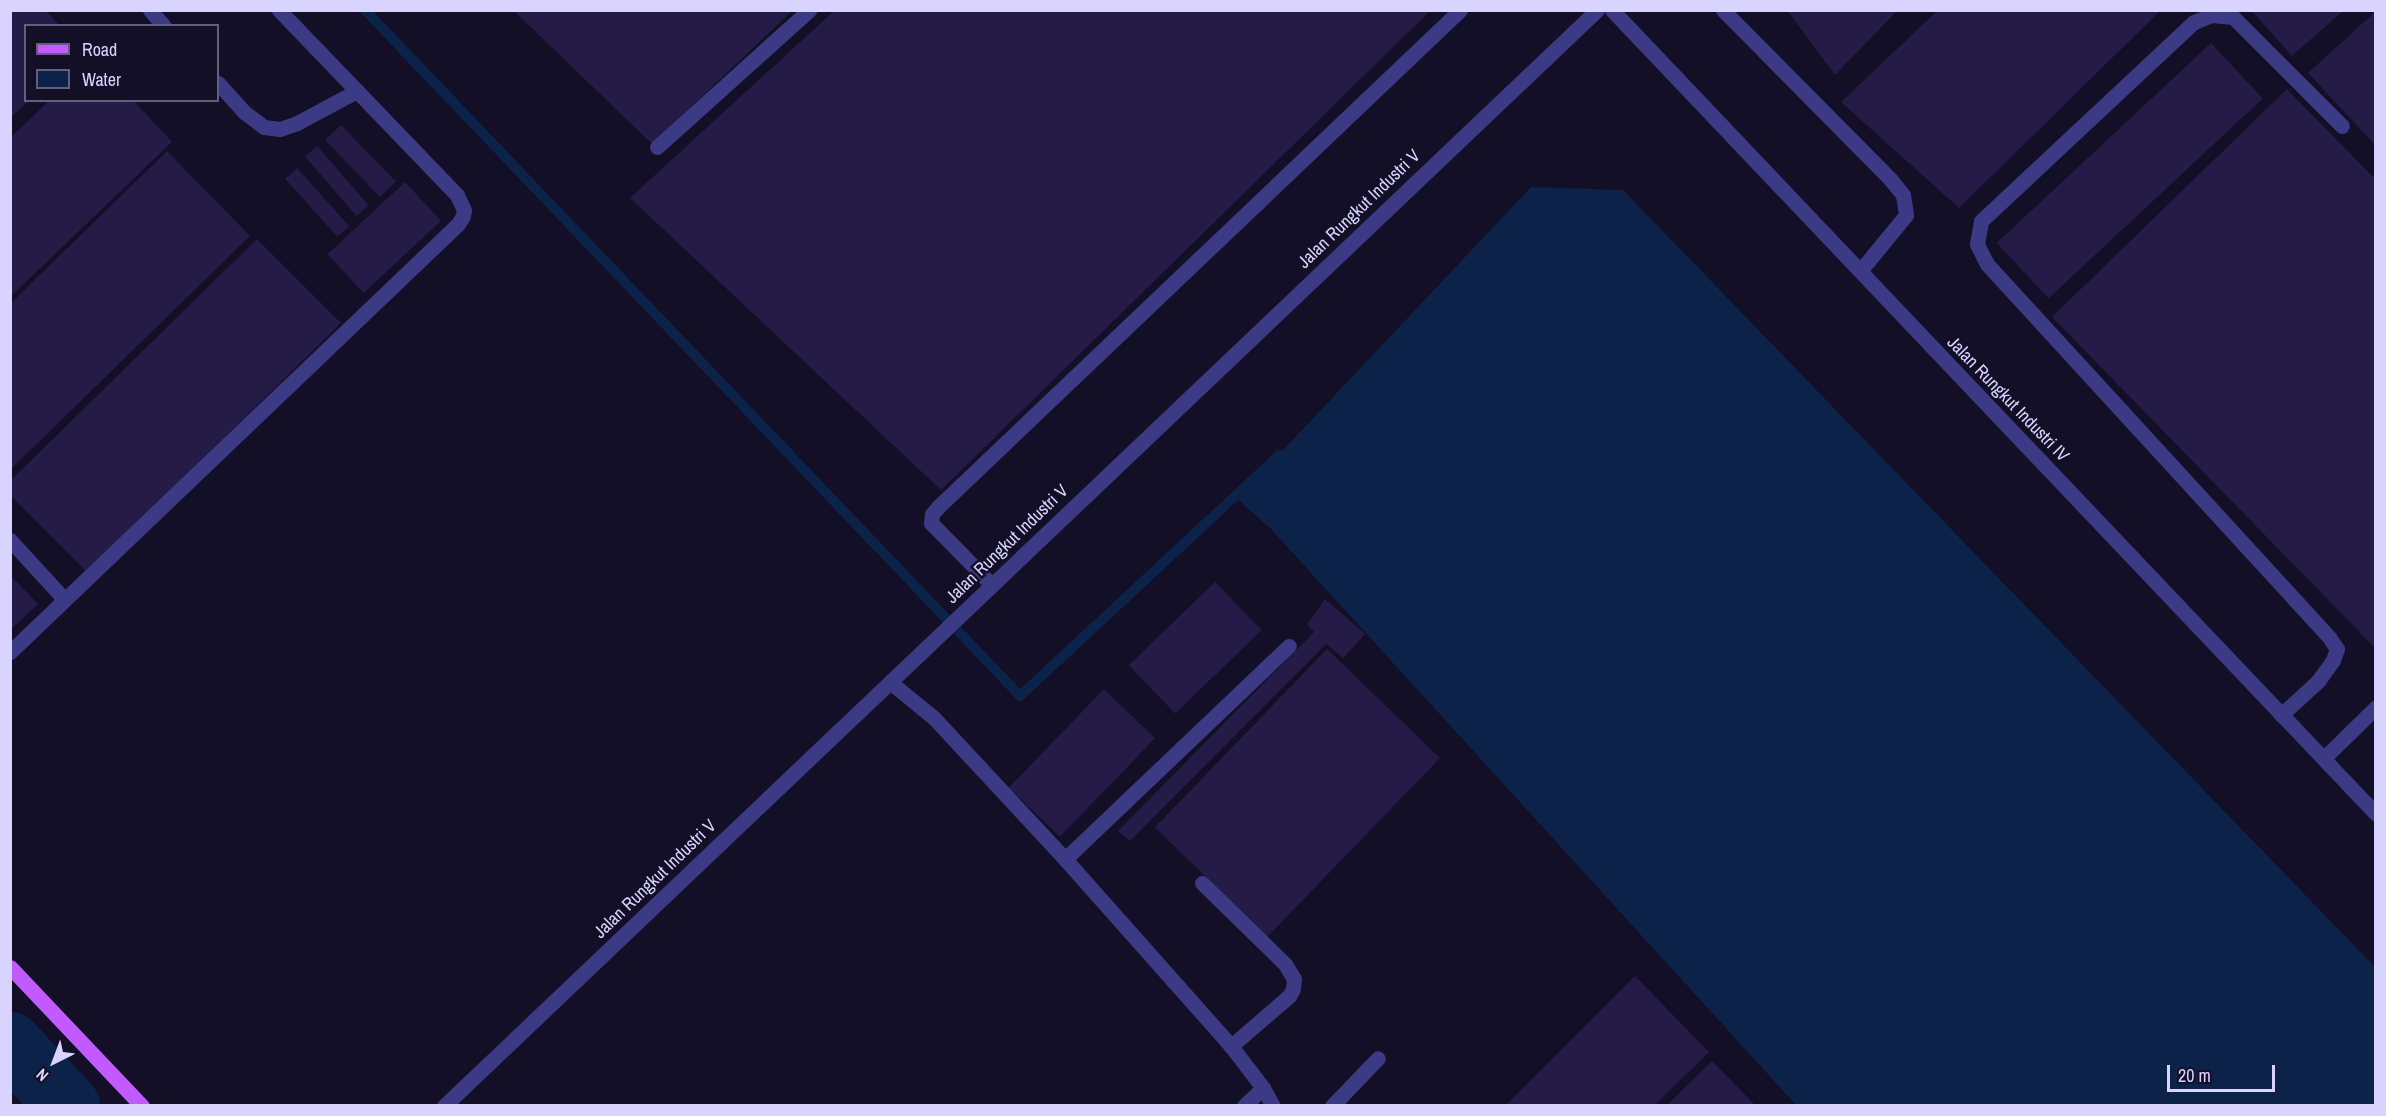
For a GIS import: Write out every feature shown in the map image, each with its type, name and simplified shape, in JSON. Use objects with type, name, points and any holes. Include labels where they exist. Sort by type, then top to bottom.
[{"type":"main road","points":[[10,967],[142,1106]]},
{"type":"street","points":[[150,10],[162,24]]},
{"type":"street","points":[[10,652],[464,216],[464,210],[457,195],[279,10]]},
{"type":"street","points":[[657,147],[809,10]]},
{"type":"street","points":[[992,585],[931,523],[932,514],[1460,10]]},
{"type":"street","name":"Jalan Rungkut Industri V","points":[[444,1106],[1597,10]]},
{"type":"street","name":"Jalan Rungkut Industri IV","points":[[1612,10],[2376,814]]},
{"type":"street","points":[[1723,10],[1891,180],[1903,195],[1906,215],[1860,271]]},
{"type":"street","points":[[2282,715],[2318,681],[2333,660],[2337,649],[1987,264],[1977,244],[1980,221],[2194,22],[2211,15],[2233,17],[2342,126]]},
{"type":"street","points":[[219,84],[244,112],[264,127],[280,129],[297,123],[357,91]]},
{"type":"street","points":[[10,540],[64,599]]},
{"type":"street","points":[[1065,860],[1289,646]]},
{"type":"street","points":[[891,682],[934,718],[1065,860],[1232,1046],[1263,1088],[1273,1106]]},
{"type":"street","points":[[2324,758],[2376,707]]},
{"type":"street","points":[[1202,883],[1285,964],[1294,979],[1293,989],[1289,996],[1232,1046]]},
{"type":"street","points":[[1332,1106],[1378,1058]]},
{"type":"street","points":[[1244,1106],[1263,1088]]},
{"type":"water","points":[[1531,187],[1623,190],[2375,967],[2375,1105],[1796,1105],[1271,529],[1237,499]]},
{"type":"building","points":[[10,10],[45,10],[58,24],[24,24],[24,102],[28,102],[10,118]]},
{"type":"building","points":[[513,10],[793,10],[652,144]]},
{"type":"building","points":[[835,10],[1431,10],[941,490],[630,198]]},
{"type":"building","points":[[1787,10],[1898,10],[1835,75]]},
{"type":"building","points":[[1938,10],[2161,10],[1959,208],[1841,102]]},
{"type":"building","points":[[2251,10],[2344,10],[2292,56]]},
{"type":"building","points":[[2376,11],[2376,146],[2308,73]]},
{"type":"building","points":[[2211,43],[2263,99],[2049,298],[1997,243]]},
{"type":"building","points":[[2287,89],[2376,180],[2376,649],[2052,317]]},
{"type":"building","points":[[48,102],[135,102],[172,142],[10,297],[10,138]]},
{"type":"building","points":[[341,125],[396,182],[380,197],[325,140]]},
{"type":"building","points":[[317,146],[369,206],[357,216],[305,156]]},
{"type":"building","points":[[167,151],[250,236],[10,470],[10,304]]},
{"type":"building","points":[[297,168],[349,226],[337,237],[285,179]]},
{"type":"building","points":[[405,182],[441,221],[364,293],[327,254]]},
{"type":"building","points":[[257,239],[341,323],[87,572],[10,495],[10,481]]},
{"type":"building","points":[[10,575],[38,604],[10,630]]},
{"type":"building","points":[[1215,582],[1262,630],[1175,714],[1129,665]]},
{"type":"building","points":[[1325,599],[1365,634],[1343,658],[1326,644],[1130,841],[1118,831],[1314,632],[1307,624]]},
{"type":"building","points":[[1327,649],[1440,758],[1268,936],[1155,827]]},
{"type":"building","points":[[1104,689],[1155,738],[1060,837],[1009,788]]},
{"type":"building","points":[[1635,976],[1709,1052],[1654,1106],[1505,1106]]},
{"type":"building","points":[[1712,1061],[1756,1106],[1666,1106]]},
{"type":"waterway","points":[[365,10],[1020,696],[1279,455]]},
{"type":"waterway","points":[[10,1044],[68,1106]]}]
